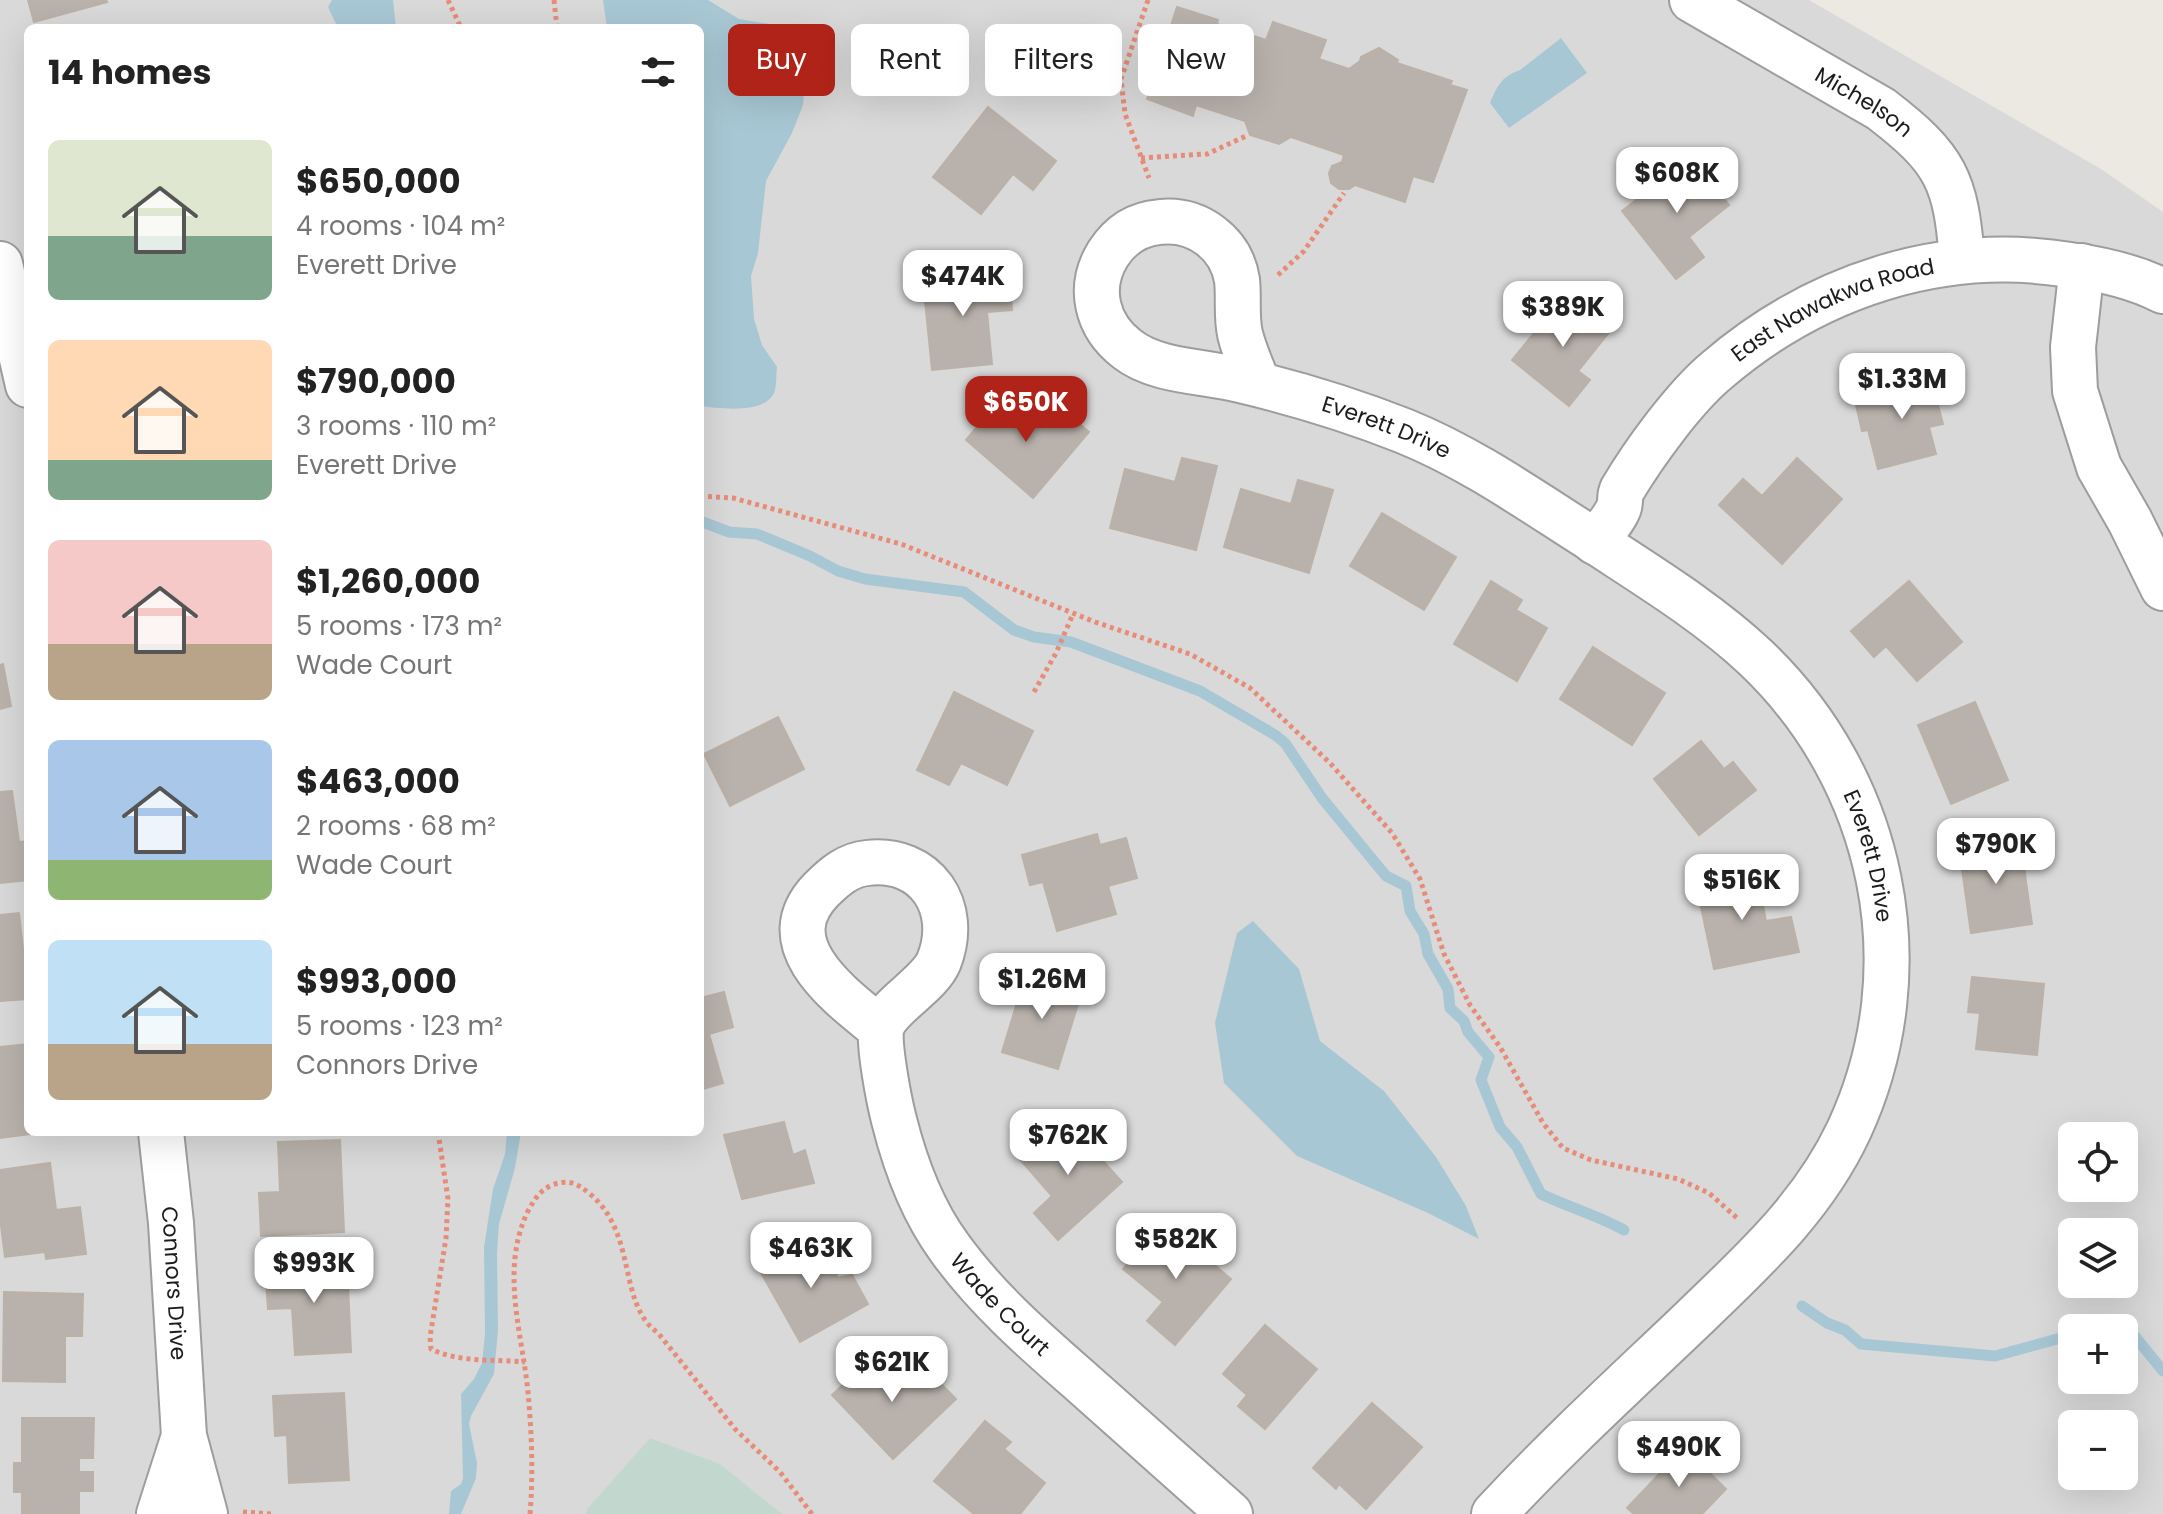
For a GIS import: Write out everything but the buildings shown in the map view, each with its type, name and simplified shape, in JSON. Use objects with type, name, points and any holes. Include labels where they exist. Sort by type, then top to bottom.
[{"type":"street","name":"Michelson","points":[[1692,0],[1881,109],[1910,131],[1936,158],[1953,190],[1959,216],[1962,260]]},
{"type":"street","name":"East Nawakwa Road","points":[[1595,542],[1619,507],[1620,493],[1662,432],[1715,371],[1785,321],[1826,298],[1921,266],[1962,260],[2014,258],[2082,266],[2163,291]]},
{"type":"street","points":[[0,264],[24,368]]},
{"type":"street","points":[[2082,266],[2073,347],[2075,391],[2099,467],[2163,588]]},
{"type":"street","name":"Everett Drive","points":[[1258,384],[1350,412],[1434,445],[1491,474],[1724,629],[1797,701],[1827,745],[1849,783],[1864,819],[1878,874],[1886,929],[1882,1025],[1850,1127],[1823,1180],[1773,1242],[1494,1514]]},
{"type":"street","name":"Wade Court","points":[[881,1029],[891,1105],[909,1170],[948,1246],[1016,1324],[1230,1514]]},
{"type":"street","name":"Connors Drive","points":[[159,1514],[184,1436],[171,1223],[161,1136]]},
{"type":"street","name":"Connors Drive","points":[[184,1436],[224,1513]]},
{"type":"path","points":[[448,0],[459,24]]},
{"type":"path","points":[[554,0],[557,24]]},
{"type":"path","points":[[1148,0],[1121,79],[1125,114],[1149,178]]},
{"type":"path","points":[[1141,158],[1207,154],[1246,136]]},
{"type":"path","points":[[1278,275],[1304,251],[1344,193]]},
{"type":"path","points":[[704,496],[733,498],[901,544],[1073,614],[1190,654],[1250,688],[1330,763],[1392,833],[1420,879],[1444,954],[1470,1005],[1500,1047],[1543,1123],[1563,1148],[1591,1160],[1678,1179],[1709,1193],[1737,1218]]},
{"type":"path","points":[[1034,692],[1073,614]]},
{"type":"path","points":[[439,1136],[448,1199],[446,1238],[430,1337],[431,1349],[442,1355],[525,1362]]},
{"type":"path","points":[[530,1514],[532,1449],[525,1362],[514,1302],[517,1242],[541,1190],[566,1181],[579,1185],[596,1199],[612,1222],[622,1242],[636,1308],[647,1325],[658,1333],[735,1429],[780,1472],[812,1514]]},
{"type":"path","points":[[224,1513],[272,1514]]},
{"type":"shaded area","points":[[0,0],[1809,0],[2101,169],[2163,212],[2163,1514],[0,1514]]},
{"type":"green space","points":[[650,1438],[720,1464],[782,1514],[586,1514]]},
{"type":"water","points":[[332,0],[393,0],[396,24],[336,24],[328,7]]},
{"type":"water","points":[[603,0],[708,0],[739,19],[769,24],[728,24],[728,96],[804,96],[792,133],[766,181],[758,253],[751,276],[754,319],[762,345],[777,367],[776,384],[769,400],[751,407],[704,406],[704,24],[606,24]]},
{"type":"water","points":[[1561,38],[1587,73],[1509,128],[1490,103],[1498,87],[1509,75]]},
{"type":"water","points":[[1253,921],[1299,969],[1320,1041],[1384,1091],[1436,1157],[1466,1206],[1479,1239],[1428,1213],[1297,1156],[1224,1083],[1215,1023],[1237,933]]},
{"type":"water","points":[[507,1136],[520,1136],[499,1224],[498,1330],[494,1374],[469,1424],[477,1463],[476,1478],[461,1514],[449,1514],[451,1491],[461,1484],[463,1478],[461,1394],[482,1363],[485,1334],[484,1247],[493,1189],[505,1154]]},
{"type":"waterway","points":[[704,523],[729,532],[757,534],[838,571],[865,579],[964,592],[1014,630],[1034,637],[1071,642],[1200,691],[1275,735],[1285,743],[1322,798],[1386,876],[1406,886],[1410,911],[1424,934],[1428,954],[1448,989],[1450,1008],[1464,1021],[1468,1032],[1489,1057],[1481,1080],[1500,1127],[1517,1147],[1541,1194],[1624,1230]]},
{"type":"waterway","points":[[1802,1306],[1827,1323],[1845,1330],[1861,1344],[1995,1356],[2058,1339]]},
{"type":"waterway","points":[[2138,1340],[2163,1371]]}]
